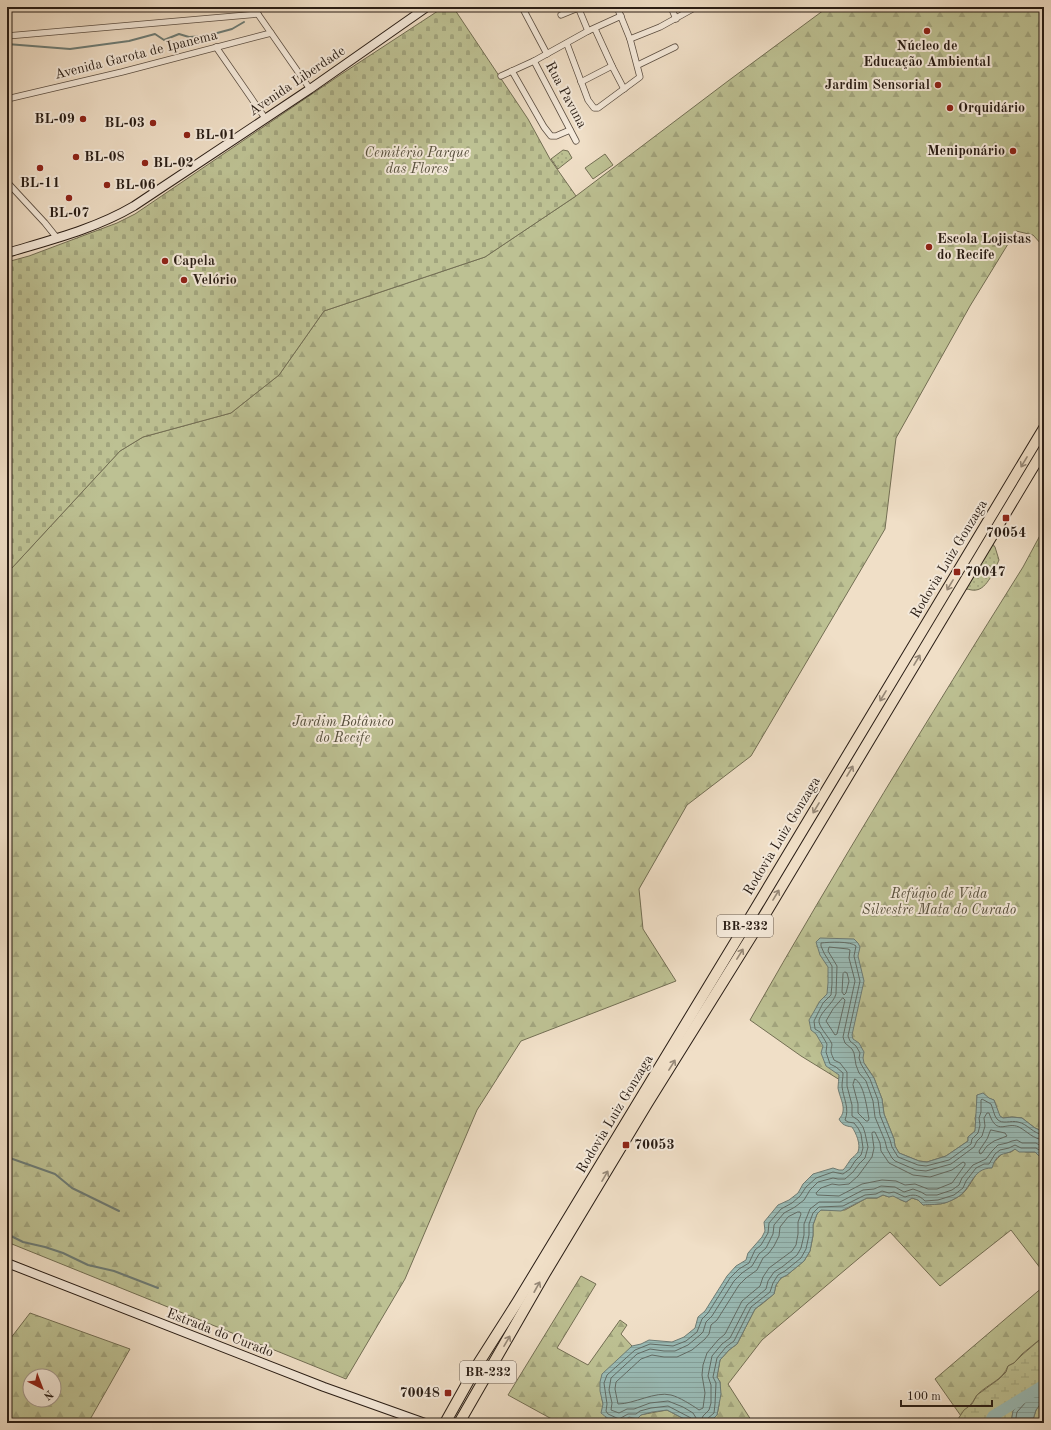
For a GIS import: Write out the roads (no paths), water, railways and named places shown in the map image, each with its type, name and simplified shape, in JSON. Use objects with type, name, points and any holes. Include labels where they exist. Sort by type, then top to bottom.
[{"type":"highway","name":"Rodovia Luiz Gonzaga","points":[[445,1423],[478,1364],[518,1301],[743,930],[1044,428]]},
{"type":"highway","name":"Rodovia Luiz Gonzaga","points":[[459,1423],[544,1275],[764,916],[1044,449]]},
{"type":"main road","name":"Avenida Liberdade","points":[[7,253],[57,238],[116,217],[171,186],[266,118],[427,7]]},
{"type":"main road","name":"Estrada do Curado","points":[[7,1263],[324,1387],[425,1423]]},
{"type":"street","points":[[254,7],[310,88]]},
{"type":"street","points":[[523,7],[547,54]]},
{"type":"street","points":[[561,15],[578,7],[588,31]]},
{"type":"street","points":[[567,44],[581,82],[592,106],[594,108],[598,108],[640,77],[630,39],[617,7]]},
{"type":"street","points":[[671,7],[676,19]]},
{"type":"street","points":[[630,39],[660,27],[696,7]]},
{"type":"street","points":[[7,36],[258,14]]},
{"type":"street","points":[[501,76],[567,44],[588,31],[621,16]]},
{"type":"street","points":[[595,29],[624,89]]},
{"type":"street","name":"Avenida Garota de Ipanema","points":[[7,99],[271,33]]},
{"type":"street","points":[[216,47],[266,118]]},
{"type":"street","points":[[638,65],[675,48]]},
{"type":"street","name":"Rua Pavuna","points":[[534,61],[576,141]]},
{"type":"street","points":[[581,82],[612,66]]},
{"type":"street","points":[[512,72],[548,133],[553,137],[570,130]]},
{"type":"street","points":[[7,182],[57,238]]},
{"type":"water","points":[[820,938],[854,939],[860,947],[858,956],[864,981],[852,1035],[853,1039],[859,1043],[864,1052],[864,1063],[874,1078],[882,1099],[884,1114],[894,1139],[895,1146],[899,1153],[919,1161],[927,1162],[946,1156],[968,1141],[968,1137],[975,1131],[977,1095],[983,1093],[994,1100],[1000,1116],[1003,1118],[1022,1118],[1035,1128],[1044,1132],[1044,1157],[1039,1156],[1035,1152],[1019,1152],[1015,1149],[1002,1154],[994,1162],[992,1168],[985,1169],[976,1175],[961,1194],[952,1200],[943,1203],[923,1205],[918,1200],[912,1198],[906,1202],[893,1196],[889,1197],[883,1195],[877,1198],[867,1198],[841,1211],[821,1210],[817,1214],[813,1225],[810,1251],[804,1261],[781,1278],[776,1285],[774,1294],[755,1309],[737,1344],[720,1360],[717,1377],[720,1382],[721,1394],[717,1415],[711,1421],[706,1423],[692,1423],[667,1410],[641,1415],[637,1419],[629,1417],[622,1421],[611,1420],[601,1413],[603,1404],[600,1391],[600,1382],[602,1374],[632,1346],[649,1340],[672,1342],[684,1337],[695,1328],[698,1317],[705,1311],[727,1276],[736,1266],[746,1260],[748,1253],[762,1237],[765,1231],[764,1222],[778,1205],[789,1200],[798,1193],[803,1184],[813,1174],[833,1168],[843,1170],[858,1152],[858,1142],[854,1129],[843,1124],[839,1119],[842,1116],[843,1104],[838,1088],[839,1075],[826,1066],[821,1053],[823,1046],[816,1034],[811,1030],[809,1020],[820,1001],[827,994],[828,967],[820,955],[816,942]]},
{"type":"water","points":[[1044,1380],[1044,1399],[1036,1410],[1032,1423],[1011,1423],[1013,1411],[1023,1399],[1025,1393]]},
{"type":"waterway","points":[[7,44],[70,49],[129,41],[155,34],[164,40],[179,34],[189,37],[206,36],[232,29],[244,22]]},
{"type":"waterway","points":[[7,1157],[55,1174],[72,1188],[119,1211]]},
{"type":"waterway","points":[[7,1234],[23,1242],[63,1253],[88,1265],[114,1271],[158,1288]]},
{"type":"waterway","points":[[989,1423],[993,1416],[1044,1385]]},
{"type":"place","name":"Núcleo de Educação Ambiental","points":[[927,31]]},
{"type":"place","name":"Jardim Sensorial","points":[[938,85]]},
{"type":"place","name":"Orquidário","points":[[950,108]]},
{"type":"place","name":"BL-09","points":[[83,119]]},
{"type":"place","name":"BL-03","points":[[153,123]]},
{"type":"place","name":"BL-01","points":[[187,135]]},
{"type":"place","name":"Meniponário","points":[[1013,151]]},
{"type":"place","name":"BL-08","points":[[76,157]]},
{"type":"place","name":"BL-02","points":[[145,163]]},
{"type":"place","name":"BL-11","points":[[40,168]]},
{"type":"place","name":"BL-06","points":[[107,185]]},
{"type":"place","name":"BL-07","points":[[69,198]]},
{"type":"place","name":"Escola Lojistas do Recife","points":[[929,247]]},
{"type":"place","name":"Capela","points":[[165,261]]},
{"type":"place","name":"Velório","points":[[184,280]]},
{"type":"place","name":"70054","points":[[1006,518]]},
{"type":"place","name":"70047","points":[[957,572]]},
{"type":"place","name":"70053","points":[[626,1145]]},
{"type":"place","name":"70048","points":[[448,1393]]},
{"type":"park label","name":"Cemitério Parque das Flores","points":[[417,162]]},
{"type":"park label","name":"Jardim Botânico do Recife","points":[[343,730]]},
{"type":"park label","name":"Refúgio de Vida Silvestre Mata do Curado","points":[[939,902]]}]
